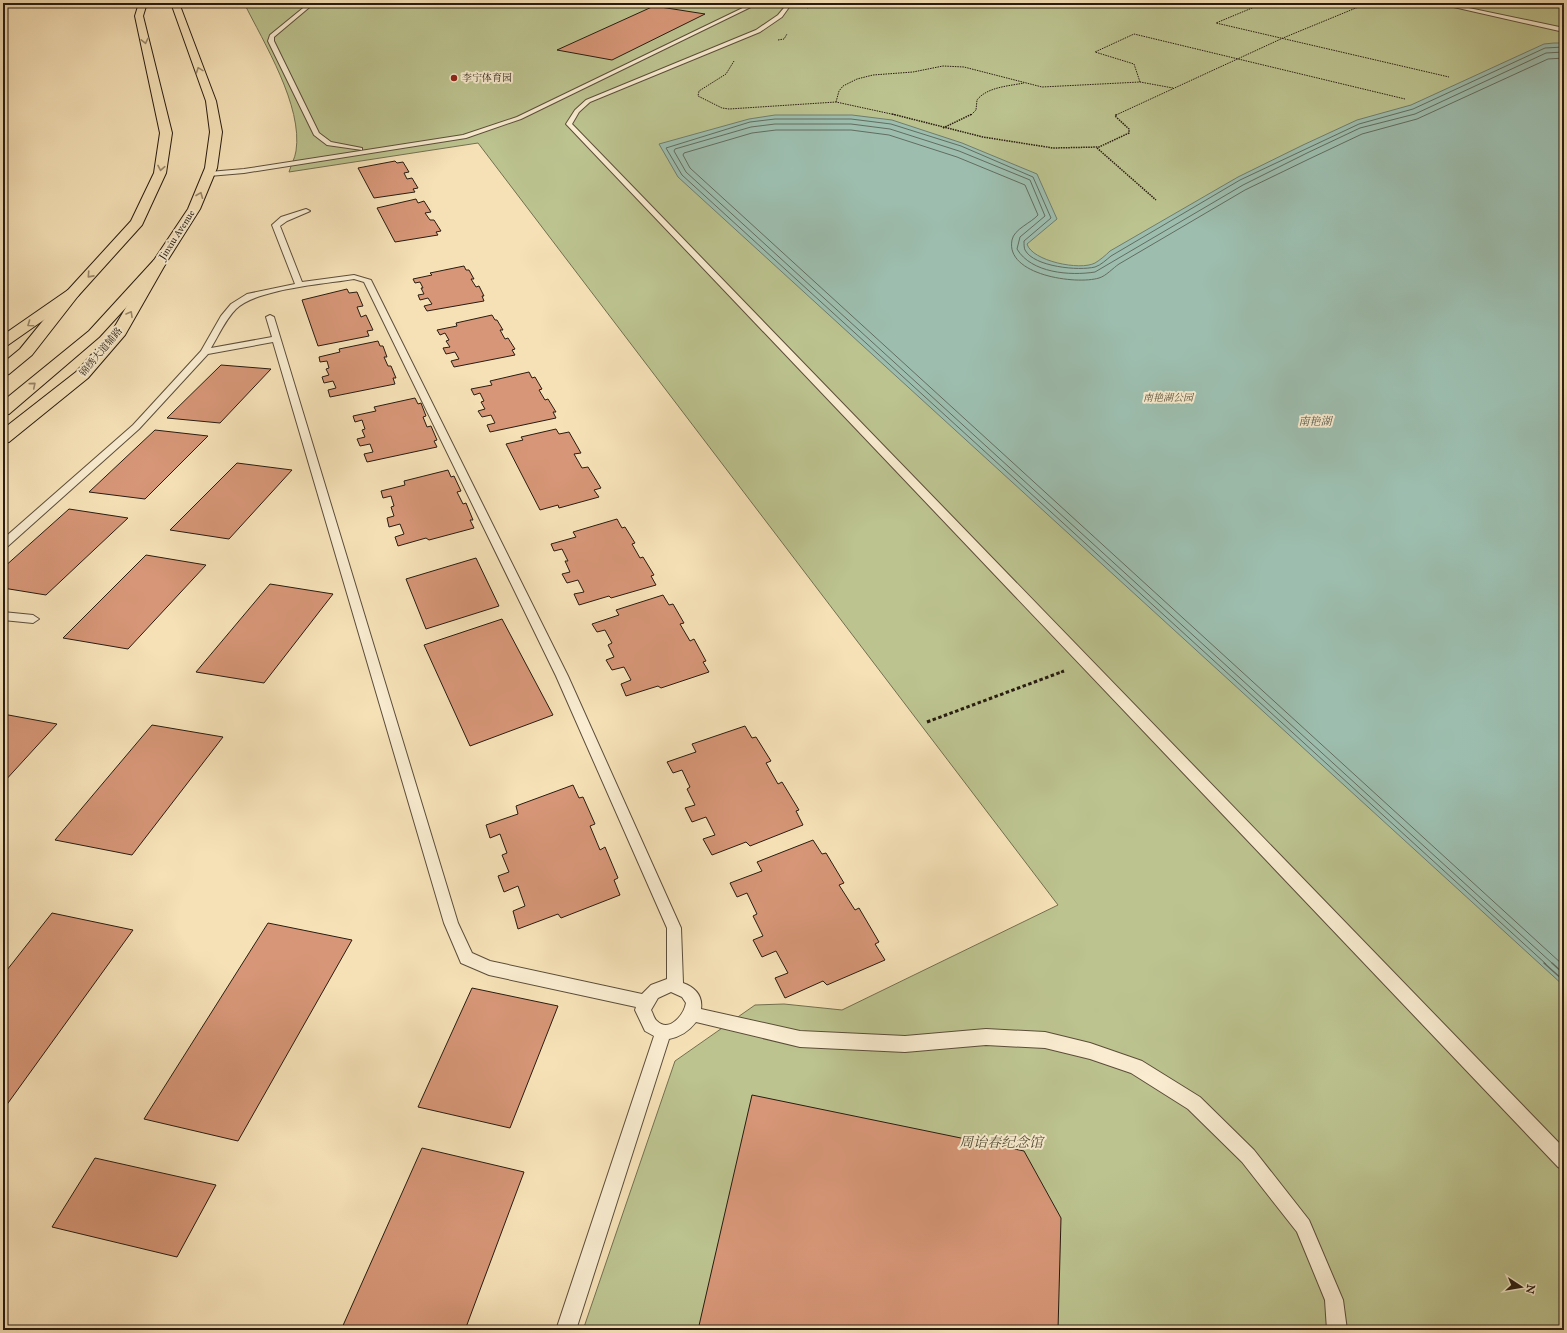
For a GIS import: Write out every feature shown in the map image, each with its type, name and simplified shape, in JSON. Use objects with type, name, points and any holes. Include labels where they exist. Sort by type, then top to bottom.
[{"type":"main road","points":[[3,370],[26,352],[73,293],[137,222],[160,174],[166,133],[139,16],[143,3]]},
{"type":"main road","name":"Jinxiu Avenue","points":[[3,410],[94,334],[160,263],[194,209],[209,174],[216,132],[211,101],[175,3]]},
{"type":"main road","name":"锦绣大道辅路","points":[[3,438],[82,375],[117,335],[160,263]]},
{"type":"main road","points":[[3,342],[73,293]]},
{"type":"lane","points":[[209,174],[244,171],[464,137],[519,118],[757,3]]},
{"type":"lane","points":[[790,3],[786,10],[774,21],[758,31],[588,101],[577,111],[569,124],[1564,1161]]},
{"type":"lane","points":[[1438,3],[1564,30]]},
{"type":"lane","points":[[310,5],[272,36],[271,41],[316,134],[329,144],[353,149],[390,149]]},
{"type":"lane","points":[[299,285],[276,225],[284,219],[306,211]]},
{"type":"lane","points":[[3,545],[136,427],[205,352],[225,316],[240,300],[250,296],[299,285],[354,277],[367,280],[562,676],[674,928],[676,986]]},
{"type":"lane","points":[[270,316],[451,923],[466,958],[489,968],[645,1002]]},
{"type":"lane","points":[[205,352],[277,339]]},
{"type":"lane","points":[[3,616],[33,619]]},
{"type":"lane","points":[[667,986],[676,986],[686,990],[691,996],[694,1002],[693,1014],[686,1024],[680,1029],[663,1032],[655,1030],[649,1024],[643,1010],[645,1002],[655,990],[667,986]]},
{"type":"lane","points":[[693,1014],[800,1039],[905,1044],[986,1037],[1045,1040],[1090,1051],[1136,1067],[1199,1109],[1248,1156],[1303,1226],[1317,1256],[1334,1300],[1337,1330]]},
{"type":"lane","points":[[566,1330],[663,1032]]},
{"type":"path","points":[[1264,3],[1216,22],[1449,77]]},
{"type":"path","points":[[738,58],[730,66],[726,74],[699,91],[698,96],[722,108],[729,109],[836,102],[888,111],[943,128],[994,138],[1054,147],[1097,148],[1129,133],[1129,129],[1117,120],[1115,116],[1116,114],[1283,38],[1368,3]]},
{"type":"path","points":[[776,41],[784,39],[788,33]]},
{"type":"path","points":[[1140,82],[1134,64],[1096,52],[1134,34],[1405,99]]},
{"type":"path","points":[[836,102],[839,91],[843,86],[857,79],[873,75],[913,72],[943,66],[964,67],[1026,83],[1051,87],[1140,82],[1174,88]]},
{"type":"path","points":[[943,128],[969,116],[976,110],[977,100],[982,94],[996,89],[1026,83]]},
{"type":"path","points":[[1097,148],[1156,200]]},
{"type":"path","points":[[927,722],[1085,663]]},
{"type":"green space","name":"南艳湖公园","points":[[244,3],[1564,3],[1564,1330],[583,1330],[675,1061],[755,1005],[784,1004],[842,1010],[1058,905],[478,143],[289,172],[296,151],[297,133],[294,115],[280,75]]},
{"type":"water","name":"南艳湖","points":[[1564,43],[1564,986],[678,177],[659,144],[749,119],[775,115],[852,115],[892,120],[962,143],[1037,174],[1057,219],[1027,244],[1031,250],[1047,260],[1068,265],[1088,265],[1095,263],[1110,251],[1238,177],[1303,145],[1357,120],[1411,105],[1544,44]]},
{"type":"building","points":[[654,6],[705,14],[612,60],[557,50]]},
{"type":"building","points":[[395,161],[397,163],[403,162],[409,172],[404,173],[407,179],[412,178],[418,188],[413,189],[415,192],[374,198],[358,168]]},
{"type":"building","points":[[416,199],[418,203],[424,201],[431,212],[425,213],[430,220],[434,220],[441,231],[436,232],[438,235],[395,242],[377,208]]},
{"type":"building","points":[[464,266],[466,270],[469,270],[474,279],[471,279],[476,287],[479,286],[484,296],[482,296],[484,301],[427,311],[424,306],[432,304],[428,298],[420,300],[418,295],[424,294],[421,288],[423,288],[420,282],[415,283],[413,279],[432,275],[430,273]]},
{"type":"building","points":[[347,289],[349,293],[357,292],[363,306],[357,307],[361,317],[366,315],[373,330],[367,331],[369,336],[318,346],[302,300]]},
{"type":"building","points":[[492,315],[503,330],[500,330],[505,339],[508,338],[515,349],[512,350],[515,355],[454,367],[451,361],[459,359],[455,352],[446,354],[443,348],[450,347],[446,341],[449,340],[445,333],[440,335],[437,330],[457,326],[456,323]]},
{"type":"building","points":[[378,341],[380,346],[383,346],[387,357],[384,357],[388,366],[391,366],[396,378],[393,378],[395,384],[330,397],[328,390],[336,388],[333,381],[324,383],[322,377],[329,375],[326,369],[329,368],[327,361],[320,362],[319,357],[340,352],[339,349]]},
{"type":"building","points":[[221,365],[271,369],[220,423],[167,418]]},
{"type":"building","points":[[529,372],[532,378],[535,377],[542,389],[539,390],[545,400],[548,399],[556,412],[553,412],[556,418],[490,432],[487,425],[495,423],[491,415],[482,417],[478,411],[485,409],[481,402],[484,401],[480,393],[474,395],[471,389],[492,385],[490,381]]},
{"type":"building","points":[[415,398],[418,404],[421,403],[426,416],[423,417],[427,427],[431,426],[437,440],[434,441],[437,447],[367,462],[364,454],[373,452],[370,444],[360,446],[357,439],[365,437],[362,430],[365,429],[362,420],[355,422],[353,416],[376,411],[374,407]]},
{"type":"building","points":[[556,429],[559,434],[569,432],[581,453],[574,454],[582,468],[588,467],[601,488],[594,490],[599,497],[559,508],[558,505],[540,510],[506,444],[523,440],[521,437]]},
{"type":"building","points":[[155,430],[208,436],[145,499],[89,492]]},
{"type":"building","points":[[237,463],[292,470],[229,539],[170,530]]},
{"type":"building","points":[[448,470],[451,477],[454,476],[461,491],[457,492],[463,504],[466,503],[473,520],[470,520],[474,528],[429,540],[426,538],[398,546],[395,537],[404,534],[400,524],[389,527],[387,518],[394,516],[391,507],[394,506],[391,496],[383,498],[381,491],[405,485],[404,481]]},
{"type":"building","points":[[69,509],[128,518],[46,595],[3,588],[3,568]]},
{"type":"building","points":[[617,519],[622,528],[625,527],[635,543],[632,544],[640,558],[643,557],[654,575],[651,576],[656,585],[611,598],[609,596],[579,605],[574,594],[584,592],[578,580],[567,583],[562,574],[570,572],[565,561],[568,561],[562,549],[554,551],[551,544],[576,537],[573,532]]},
{"type":"building","points":[[146,555],[206,565],[128,649],[63,638]]},
{"type":"building","points":[[476,558],[499,606],[426,629],[406,579]]},
{"type":"building","points":[[270,584],[333,594],[264,683],[196,672]]},
{"type":"building","points":[[663,595],[669,605],[673,604],[684,623],[680,624],[690,641],[694,639],[706,661],[703,662],[709,672],[661,688],[658,686],[626,696],[621,684],[631,680],[624,667],[612,670],[606,660],[614,657],[608,645],[612,643],[605,630],[597,632],[592,624],[619,615],[616,610]]},
{"type":"building","points":[[502,619],[553,715],[470,746],[424,645]]},
{"type":"building","points":[[3,714],[57,724],[3,783]]},
{"type":"building","points":[[152,725],[223,737],[132,855],[55,840]]},
{"type":"building","points":[[745,726],[752,738],[756,737],[771,761],[766,763],[778,784],[782,782],[799,810],[796,811],[803,825],[750,846],[746,842],[712,855],[703,839],[715,835],[706,817],[692,822],[685,808],[695,805],[687,789],[690,787],[682,770],[673,773],[667,762],[696,752],[692,744]]},
{"type":"building","points":[[573,785],[579,798],[583,797],[595,824],[590,826],[600,850],[605,847],[618,878],[614,880],[620,895],[561,918],[558,914],[518,929],[513,911],[525,906],[518,886],[504,892],[498,876],[509,872],[502,855],[507,853],[500,834],[490,838],[486,825],[518,814],[516,806]]},
{"type":"building","points":[[813,840],[822,854],[826,853],[844,883],[839,885],[855,910],[859,908],[879,942],[875,944],[885,960],[827,985],[823,981],[785,998],[775,978],[788,973],[776,951],[762,957],[753,940],[763,936],[753,916],[757,914],[747,893],[737,897],[730,883],[762,871],[757,862]]},
{"type":"building","points":[[52,913],[133,930],[3,1110],[3,975]]},
{"type":"building","points":[[268,923],[352,940],[238,1141],[144,1119]]},
{"type":"building","points":[[472,988],[558,1006],[510,1128],[418,1107]]},
{"type":"building","points":[[752,1095],[1024,1151],[1061,1218],[1058,1330],[698,1330]]},
{"type":"building","points":[[422,1148],[524,1172],[465,1330],[341,1330]]},
{"type":"building","points":[[95,1158],[216,1185],[177,1257],[52,1227]]},
{"type":"place","name":"李宁体育园","points":[[454,78]]},
{"type":"park label","name":"周诒春纪念馆","points":[[1001,1142]]}]
